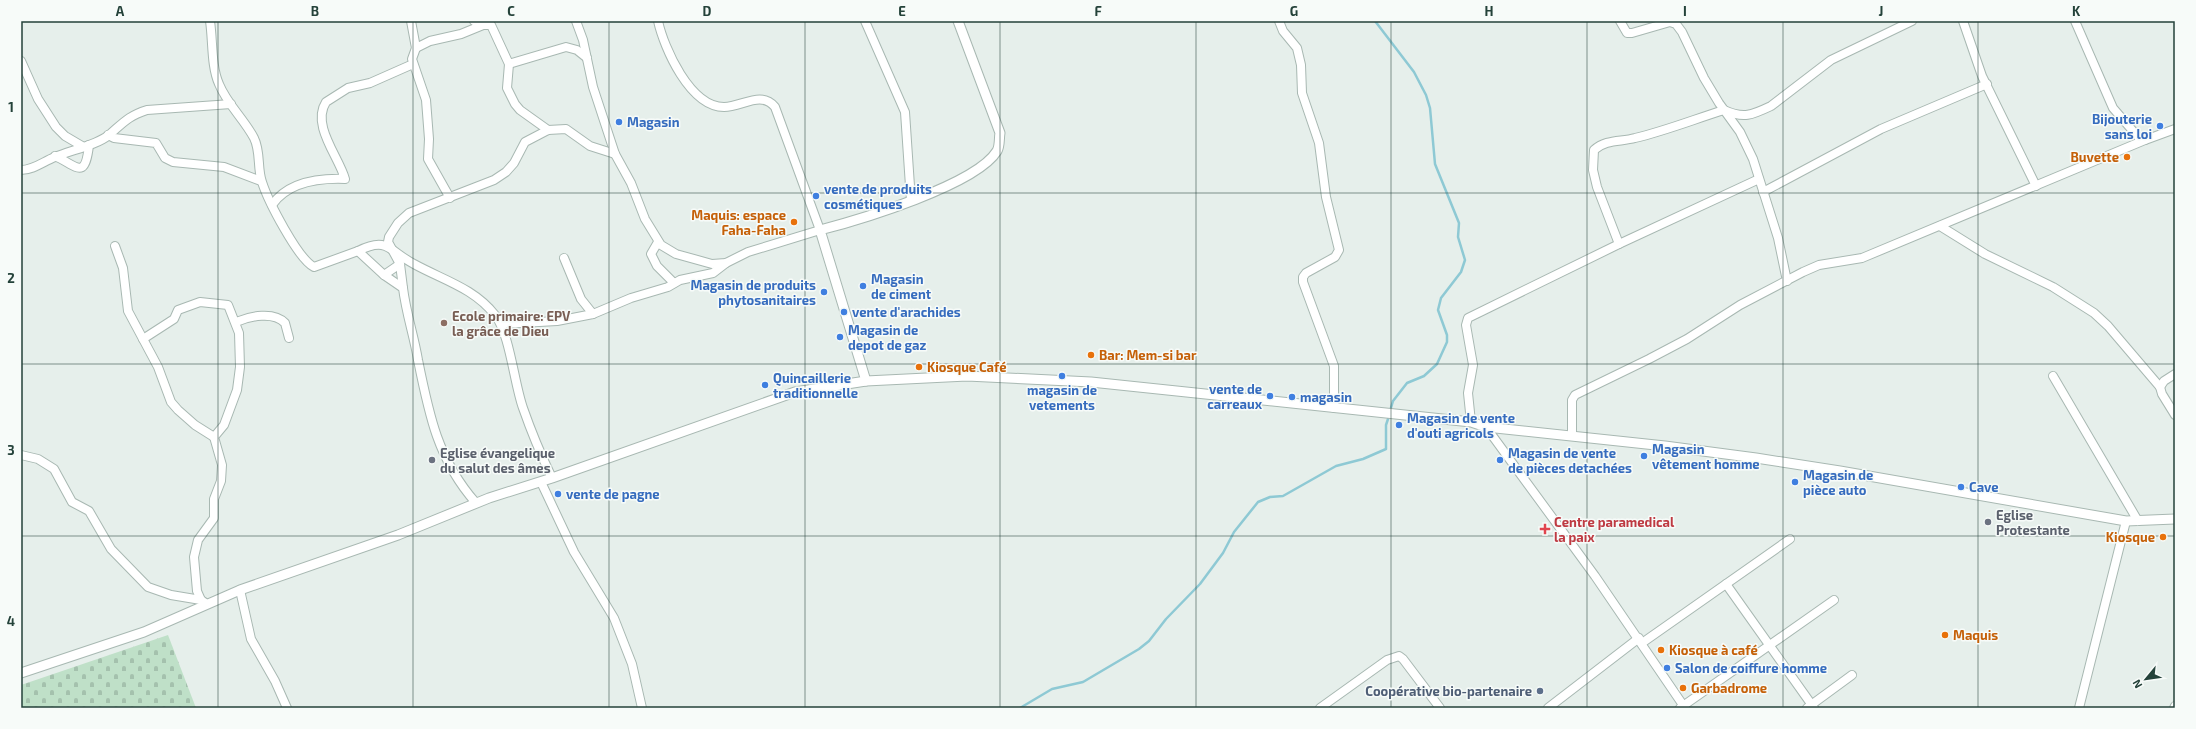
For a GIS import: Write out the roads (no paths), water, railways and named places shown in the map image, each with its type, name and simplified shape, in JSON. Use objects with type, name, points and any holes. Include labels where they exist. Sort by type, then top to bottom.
[{"type":"street","points":[[210,21],[216,76],[222,91],[244,122],[256,144],[261,181],[277,217],[308,264],[314,267],[380,244],[419,267],[464,288],[490,310],[501,324],[523,408],[552,478]]},
{"type":"street","points":[[411,21],[416,48]]},
{"type":"street","points":[[474,21],[483,25]]},
{"type":"street","points":[[576,21],[593,87],[615,154],[631,183],[645,219],[658,242],[676,254],[701,263],[726,263]]},
{"type":"street","points":[[658,21],[666,48],[677,70],[687,84],[703,99],[713,105],[724,107],[762,99],[770,100],[775,107],[820,230],[866,381]]},
{"type":"street","points":[[866,21],[905,112],[911,201]]},
{"type":"street","points":[[501,324],[558,321],[593,314],[694,276],[703,276],[713,273],[726,263],[748,252],[865,218],[911,201],[966,176],[991,158],[998,150],[1000,133],[958,21]]},
{"type":"street","points":[[1279,21],[1283,31],[1297,48],[1301,65],[1302,93],[1319,143],[1326,197],[1339,250],[1335,257],[1306,273],[1303,282],[1334,366],[1334,408]]},
{"type":"street","points":[[1620,21],[1627,33],[1632,33],[1670,22],[1676,24],[1682,32],[1704,78],[1746,144],[1778,238],[1787,281]]},
{"type":"street","points":[[1619,244],[1597,187],[1593,170],[1594,150],[1605,142],[1636,138],[1724,110],[1737,116],[1747,116],[1760,111],[1771,106],[1831,60],[1912,21]]},
{"type":"street","points":[[1963,21],[1987,84],[2036,186]]},
{"type":"street","points":[[2075,21],[2113,108],[2138,138],[2145,140]]},
{"type":"street","points":[[450,198],[428,159],[429,131],[426,100],[413,64],[413,54],[416,48],[430,41],[461,34],[492,23],[508,64],[507,88],[515,104],[520,110],[548,130]]},
{"type":"street","points":[[508,64],[566,47],[577,50],[587,59]]},
{"type":"street","points":[[21,61],[38,99],[56,126],[65,136],[85,146]]},
{"type":"street","points":[[272,205],[284,192],[293,187],[318,180],[345,179],[323,130],[322,119],[326,102],[348,88],[370,83],[413,64]]},
{"type":"street","points":[[1763,192],[1881,128],[1987,84]]},
{"type":"street","points":[[21,170],[27,170],[55,156],[85,146],[108,135],[128,118],[147,110],[231,104]]},
{"type":"street","points":[[476,503],[454,476],[437,436],[425,396],[403,288],[400,264],[388,242],[389,237],[403,217],[494,180],[506,172],[514,162],[525,142],[548,130],[566,129],[590,146],[615,154]]},
{"type":"street","points":[[1572,436],[1572,400],[1576,394],[1674,346],[1740,305],[1787,281],[1820,265],[1862,258],[2145,140],[2175,129]]},
{"type":"street","points":[[108,135],[114,138],[156,143],[165,158],[173,162],[224,167],[261,181]]},
{"type":"street","points":[[55,156],[73,168],[78,169],[85,165],[87,161],[85,146]]},
{"type":"street","points":[[1471,422],[1468,393],[1473,365],[1466,325],[1468,318],[1619,244],[1759,179]]},
{"type":"street","points":[[1940,226],[1985,254],[2053,287],[2094,313],[2108,326],[2160,387],[2162,394],[2175,415]]},
{"type":"street","points":[[658,242],[651,254],[652,260],[674,283]]},
{"type":"street","points":[[115,246],[123,268],[128,311],[158,367],[171,402],[195,425],[214,437],[221,457],[222,474],[214,499],[214,518],[198,540],[194,557],[197,591],[204,602]]},
{"type":"street","points":[[358,251],[384,275],[403,288]]},
{"type":"street","points":[[564,258],[582,299],[593,314]]},
{"type":"street","points":[[701,263],[703,276]]},
{"type":"street","points":[[384,275],[400,264]]},
{"type":"street","points":[[143,339],[174,319],[178,310],[200,302],[228,305],[236,322],[239,333],[241,359],[237,390],[224,425],[214,437]]},
{"type":"street","points":[[236,322],[248,317],[275,317],[285,323],[290,338]]},
{"type":"street","points":[[2160,387],[2164,381],[2175,374]]},
{"type":"street","points":[[21,673],[144,632],[204,602],[398,535],[476,503],[541,482],[795,392],[866,381],[967,376],[1091,382],[1471,422],[1486,427],[1665,446],[1832,470],[2126,521],[2175,519]]},
{"type":"street","points":[[2053,376],[2138,521]]},
{"type":"street","points":[[1486,427],[1640,641],[1682,707],[1834,600]]},
{"type":"street","points":[[21,455],[38,459],[54,469],[72,502],[89,511],[111,549],[148,587],[204,602]]},
{"type":"street","points":[[541,482],[574,552],[614,618],[632,664],[642,708]]},
{"type":"street","points":[[2079,708],[2126,521]]},
{"type":"street","points":[[1548,708],[1640,641],[1726,584],[1790,539]]},
{"type":"street","points":[[1726,584],[1811,707],[1852,675]]},
{"type":"street","points":[[240,590],[251,639],[275,681],[287,708]]},
{"type":"street","points":[[1320,708],[1387,660],[1399,656],[1403,658],[1440,708]]},
{"type":"waterway","points":[[1375,21],[1414,72],[1426,95],[1430,108],[1435,164],[1459,223],[1458,237],[1465,260],[1461,272],[1441,298],[1438,310],[1447,335],[1447,342],[1437,364],[1424,376],[1407,383],[1393,401],[1390,411]]},
{"type":"waterway","points":[[1020,708],[1052,689],[1083,682],[1139,649],[1149,641],[1166,619],[1200,584],[1223,553],[1234,532],[1258,502],[1270,497],[1283,496],[1336,466],[1363,459],[1386,449],[1386,425],[1389,416]]},
{"type":"place","name":"Magasin","points":[[619,122]]},
{"type":"place","name":"Bijouterie sans loi","points":[[2160,126]]},
{"type":"place","name":"Buvette","points":[[2127,157]]},
{"type":"place","name":"vente de produits cosmétiques","points":[[816,196]]},
{"type":"place","name":"Maquis: espace Faha-Faha","points":[[794,222]]},
{"type":"place","name":"Magasin de ciment","points":[[863,286]]},
{"type":"place","name":"Magasin de produits phytosanitaires","points":[[824,292]]},
{"type":"place","name":"vente d'arachides","points":[[844,312]]},
{"type":"place","name":"Ecole primaire: EPV la grâce de Dieu","points":[[444,323]]},
{"type":"place","name":"Magasin de depot de gaz","points":[[840,337]]},
{"type":"place","name":"Bar: Mem-si bar","points":[[1091,355]]},
{"type":"place","name":"Kiosque Café","points":[[919,367]]},
{"type":"place","name":"magasin de vetements","points":[[1062,376]]},
{"type":"place","name":"Quincaillerie traditionnelle","points":[[765,385]]},
{"type":"place","name":"vente de carreaux","points":[[1270,396]]},
{"type":"place","name":"magasin","points":[[1292,397]]},
{"type":"place","name":"Magasin de vente d'outi agricols","points":[[1399,425]]},
{"type":"place","name":"Magasin vêtement homme","points":[[1644,456]]},
{"type":"place","name":"Eglise évangelique du salut des âmes","points":[[432,460]]},
{"type":"place","name":"Magasin de vente de pièces detachées","points":[[1500,460]]},
{"type":"place","name":"Magasin de pièce auto","points":[[1795,482]]},
{"type":"place","name":"Cave","points":[[1961,487]]},
{"type":"place","name":"vente de pagne","points":[[558,494]]},
{"type":"place","name":"Eglise Protestante","points":[[1988,522]]},
{"type":"place","name":"Centre paramedical la paix","points":[[1545,529]]},
{"type":"place","name":"Kiosque","points":[[2163,537]]},
{"type":"place","name":"Maquis","points":[[1945,635]]},
{"type":"place","name":"Kiosque à café","points":[[1661,650]]},
{"type":"place","name":"Salon de coiffure homme","points":[[1667,668]]},
{"type":"place","name":"Garbadrome","points":[[1683,688]]},
{"type":"place","name":"Coopérative bio-partenaire","points":[[1540,691]]}]
